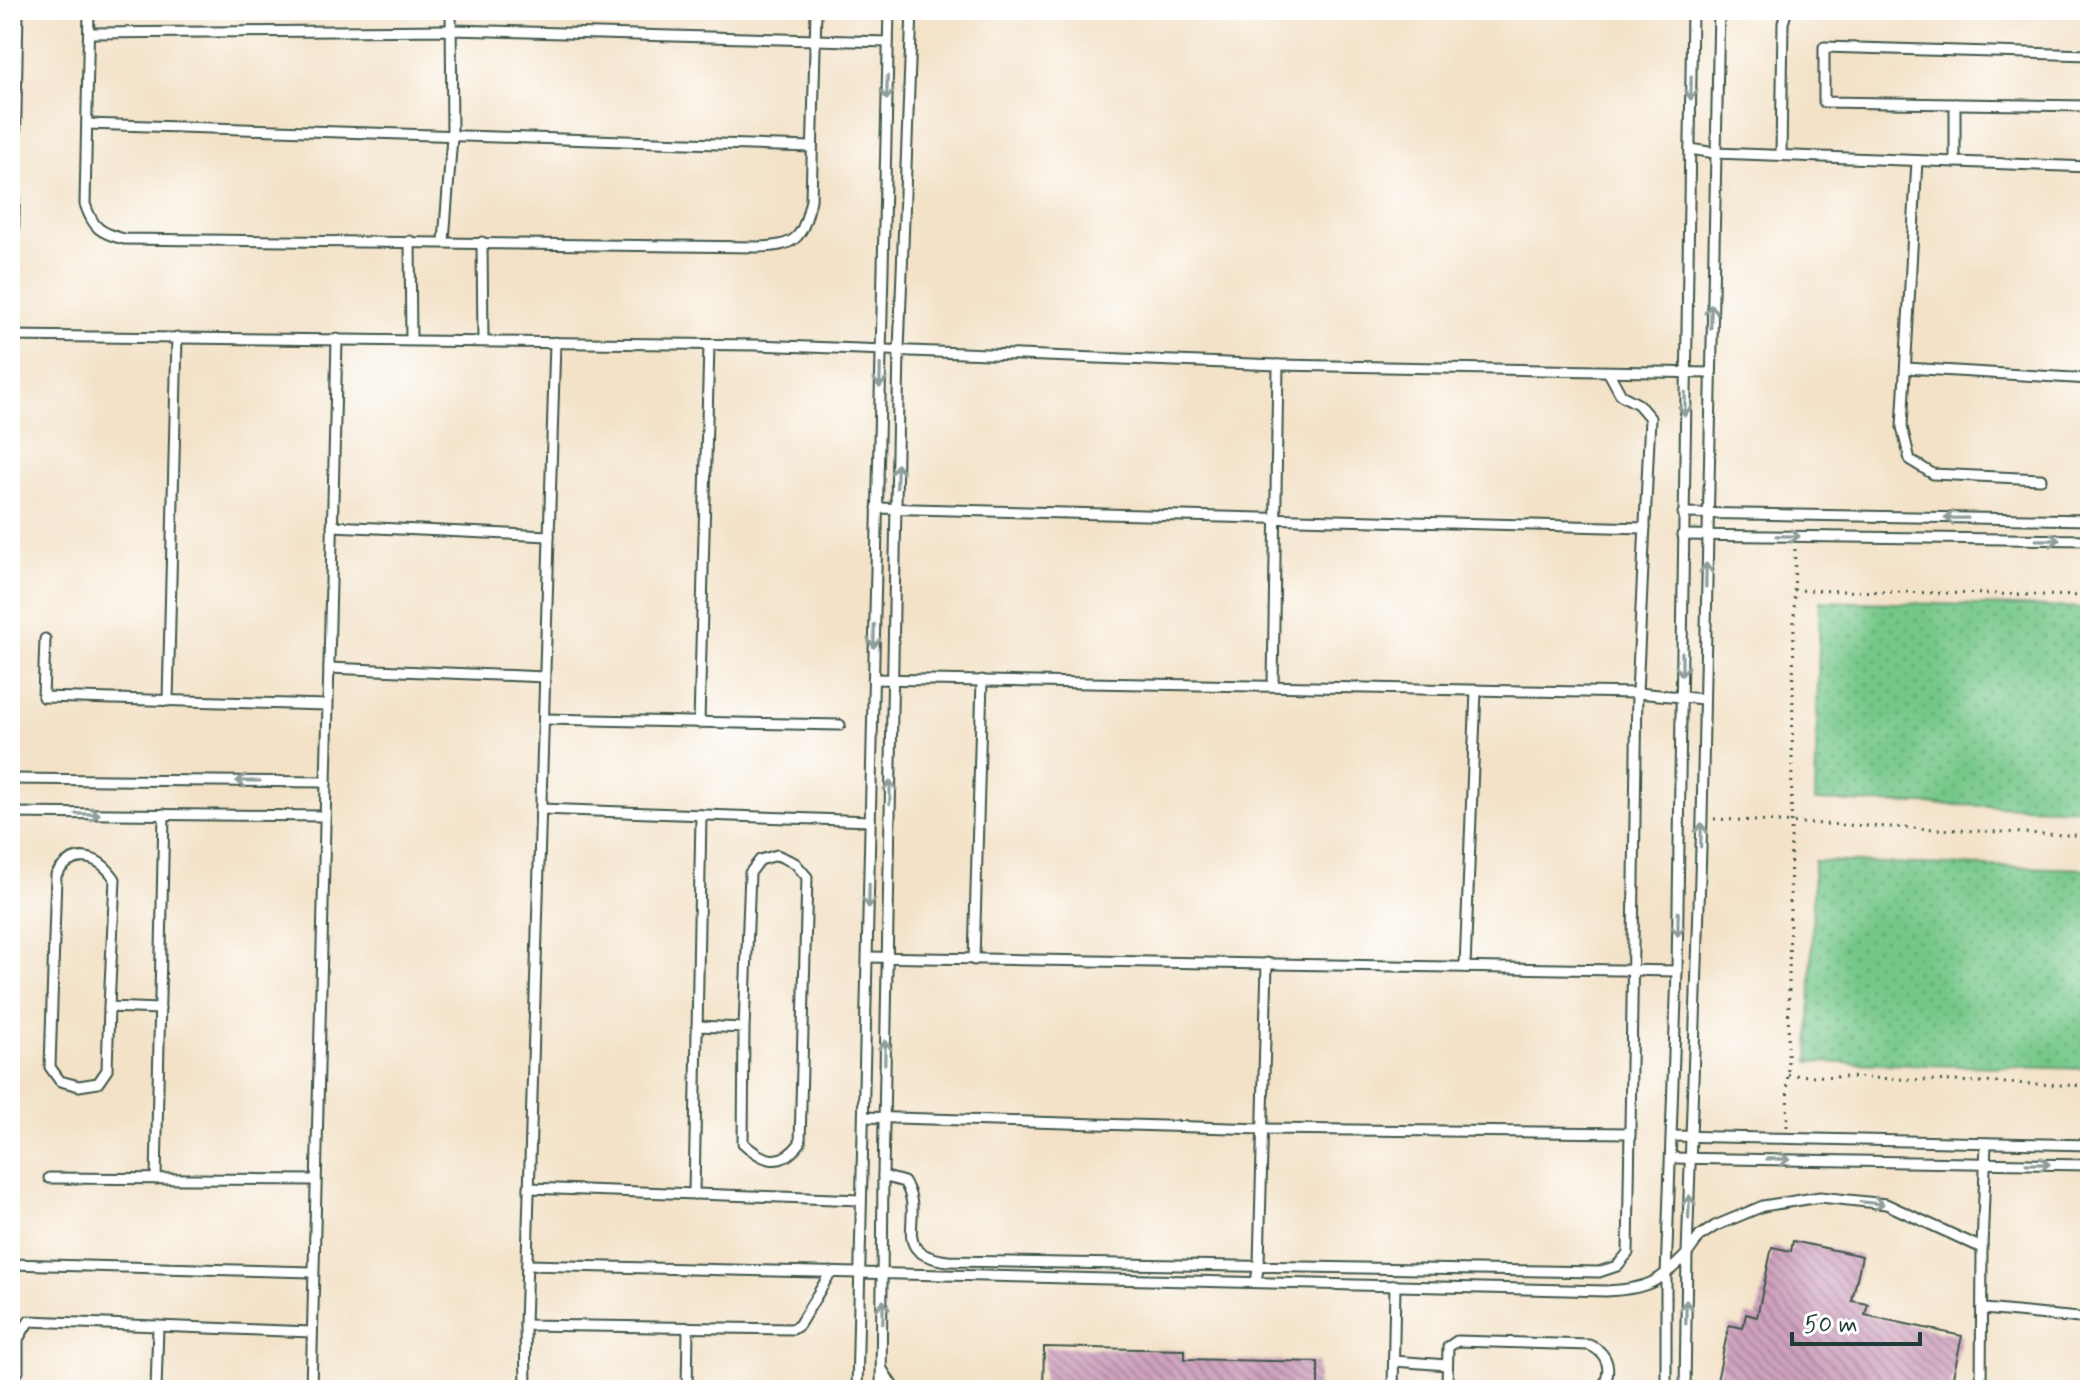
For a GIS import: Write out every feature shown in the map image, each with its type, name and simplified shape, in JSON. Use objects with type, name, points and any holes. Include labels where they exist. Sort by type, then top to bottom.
[{"type":"lane","points":[[10,410],[18,10]]},
{"type":"lane","points":[[89,10],[85,204],[92,223],[107,235],[124,239],[757,247],[789,243],[800,236],[806,222],[811,200],[816,10]]},
{"type":"lane","points":[[444,241],[452,137],[451,10]]},
{"type":"lane","points":[[857,1390],[889,10]]},
{"type":"lane","points":[[881,1390],[899,350],[912,10]]},
{"type":"lane","points":[[1666,1390],[1666,1276],[1677,971],[1692,10]]},
{"type":"lane","points":[[1685,1390],[1702,819],[1719,10]]},
{"type":"lane","points":[[1781,155],[1783,23],[1787,10]]},
{"type":"lane","points":[[89,33],[452,30],[888,42]]},
{"type":"lane","points":[[1824,47],[2089,55],[2088,106],[1955,104],[1824,102],[1824,47]]},
{"type":"lane","points":[[1955,104],[1955,162]]},
{"type":"lane","points":[[87,124],[812,147]]},
{"type":"lane","points":[[1690,149],[1715,153],[2090,167]]},
{"type":"lane","points":[[1917,161],[1902,427],[1910,460],[1933,474],[2041,479]]},
{"type":"lane","points":[[410,241],[411,340]]},
{"type":"lane","points":[[482,242],[483,341]]},
{"type":"lane","points":[[11,336],[709,345],[1278,365],[1710,373]]},
{"type":"lane","points":[[168,701],[177,337]]},
{"type":"lane","points":[[311,1390],[337,339]]},
{"type":"lane","points":[[526,1390],[525,1325],[555,342]]},
{"type":"lane","points":[[699,723],[709,345]]},
{"type":"lane","points":[[1273,686],[1278,365]]},
{"type":"lane","points":[[1906,368],[2090,379]]},
{"type":"lane","points":[[883,1176],[904,1182],[912,1193],[913,1242],[918,1252],[925,1258],[948,1261],[1599,1272],[1617,1266],[1628,1253],[1637,693],[1650,418],[1638,404],[1621,395],[1609,373]]},
{"type":"lane","points":[[1683,513],[2089,520],[2090,463]]},
{"type":"lane","points":[[877,508],[1645,528]]},
{"type":"lane","points":[[332,526],[549,536]]},
{"type":"lane","points":[[1682,535],[2090,540]]},
{"type":"lane","points":[[45,639],[43,697],[327,705]]},
{"type":"lane","points":[[329,668],[545,677]]},
{"type":"lane","points":[[873,679],[1637,693],[1704,699]]},
{"type":"lane","points":[[974,960],[982,680]]},
{"type":"lane","points":[[1465,967],[1476,690]]},
{"type":"lane","points":[[544,719],[840,725]]},
{"type":"lane","points":[[10,779],[326,782]]},
{"type":"lane","points":[[541,809],[870,821]]},
{"type":"lane","points":[[10,813],[325,816]]},
{"type":"lane","points":[[156,1179],[164,814]]},
{"type":"lane","points":[[694,1194],[701,815]]},
{"type":"lane","points":[[777,855],[795,863],[807,877],[800,1143],[790,1156],[771,1160],[756,1155],[743,1143],[744,1028],[750,873],[760,860],[777,855]]},
{"type":"lane","points":[[84,857],[105,864],[115,879],[109,1007],[107,1070],[98,1083],[79,1086],[60,1081],[50,1067],[56,875],[64,863],[84,857]]},
{"type":"lane","points":[[868,957],[1677,971]]},
{"type":"lane","points":[[1256,1281],[1259,1264],[1267,963]]},
{"type":"lane","points":[[109,1007],[160,1009]]},
{"type":"lane","points":[[697,1026],[744,1028]]},
{"type":"lane","points":[[864,1117],[1263,1129],[1630,1133]]},
{"type":"lane","points":[[1673,1136],[2090,1145]]},
{"type":"lane","points":[[1981,1390],[1986,1143]]},
{"type":"lane","points":[[1672,1158],[2090,1165]]},
{"type":"lane","points":[[49,1178],[316,1180]]},
{"type":"lane","points":[[529,1188],[861,1200]]},
{"type":"lane","points":[[527,1265],[1606,1291],[1647,1287],[1666,1276],[1700,1236],[1715,1226],[1763,1206],[1820,1197],[1886,1204],[1982,1248]]},
{"type":"lane","points":[[10,1264],[313,1272]]},
{"type":"lane","points":[[525,1325],[793,1329],[799,1325],[831,1272]]},
{"type":"lane","points":[[1393,1390],[1395,1285]]},
{"type":"lane","points":[[1984,1309],[2090,1319]]},
{"type":"lane","points":[[18,1372],[18,1339],[29,1321],[312,1332]]},
{"type":"lane","points":[[156,1390],[158,1326]]},
{"type":"lane","points":[[687,1390],[688,1327]]},
{"type":"lane","points":[[1668,1343],[1674,1336],[1685,1349]]},
{"type":"lane","points":[[1451,1390],[1447,1386],[1448,1347],[1457,1341],[1589,1345],[1604,1354],[1607,1361],[1607,1378],[1601,1390]]},
{"type":"lane","points":[[1394,1361],[1447,1365]]},
{"type":"lane","points":[[882,1369],[895,1390]]},
{"type":"path","points":[[1787,1139],[1795,536]]},
{"type":"path","points":[[1794,590],[2090,596]]},
{"type":"path","points":[[1702,819],[2090,836]]},
{"type":"path","points":[[1788,1075],[2090,1086]]},
{"type":"green space","points":[[1820,601],[2090,608],[2090,809],[1815,801]]},
{"type":"green space","points":[[1814,861],[2090,869],[2090,1069],[1809,1062]]},
{"type":"building","points":[[1793,1241],[1862,1256],[1852,1301],[1868,1304],[1865,1315],[1962,1336],[1950,1390],[1715,1390],[1729,1325],[1743,1328],[1746,1314],[1757,1317],[1772,1247],[1791,1251]]},
{"type":"building","points":[[1044,1347],[1185,1350],[1185,1359],[1318,1362],[1318,1390],[1043,1390]]}]
